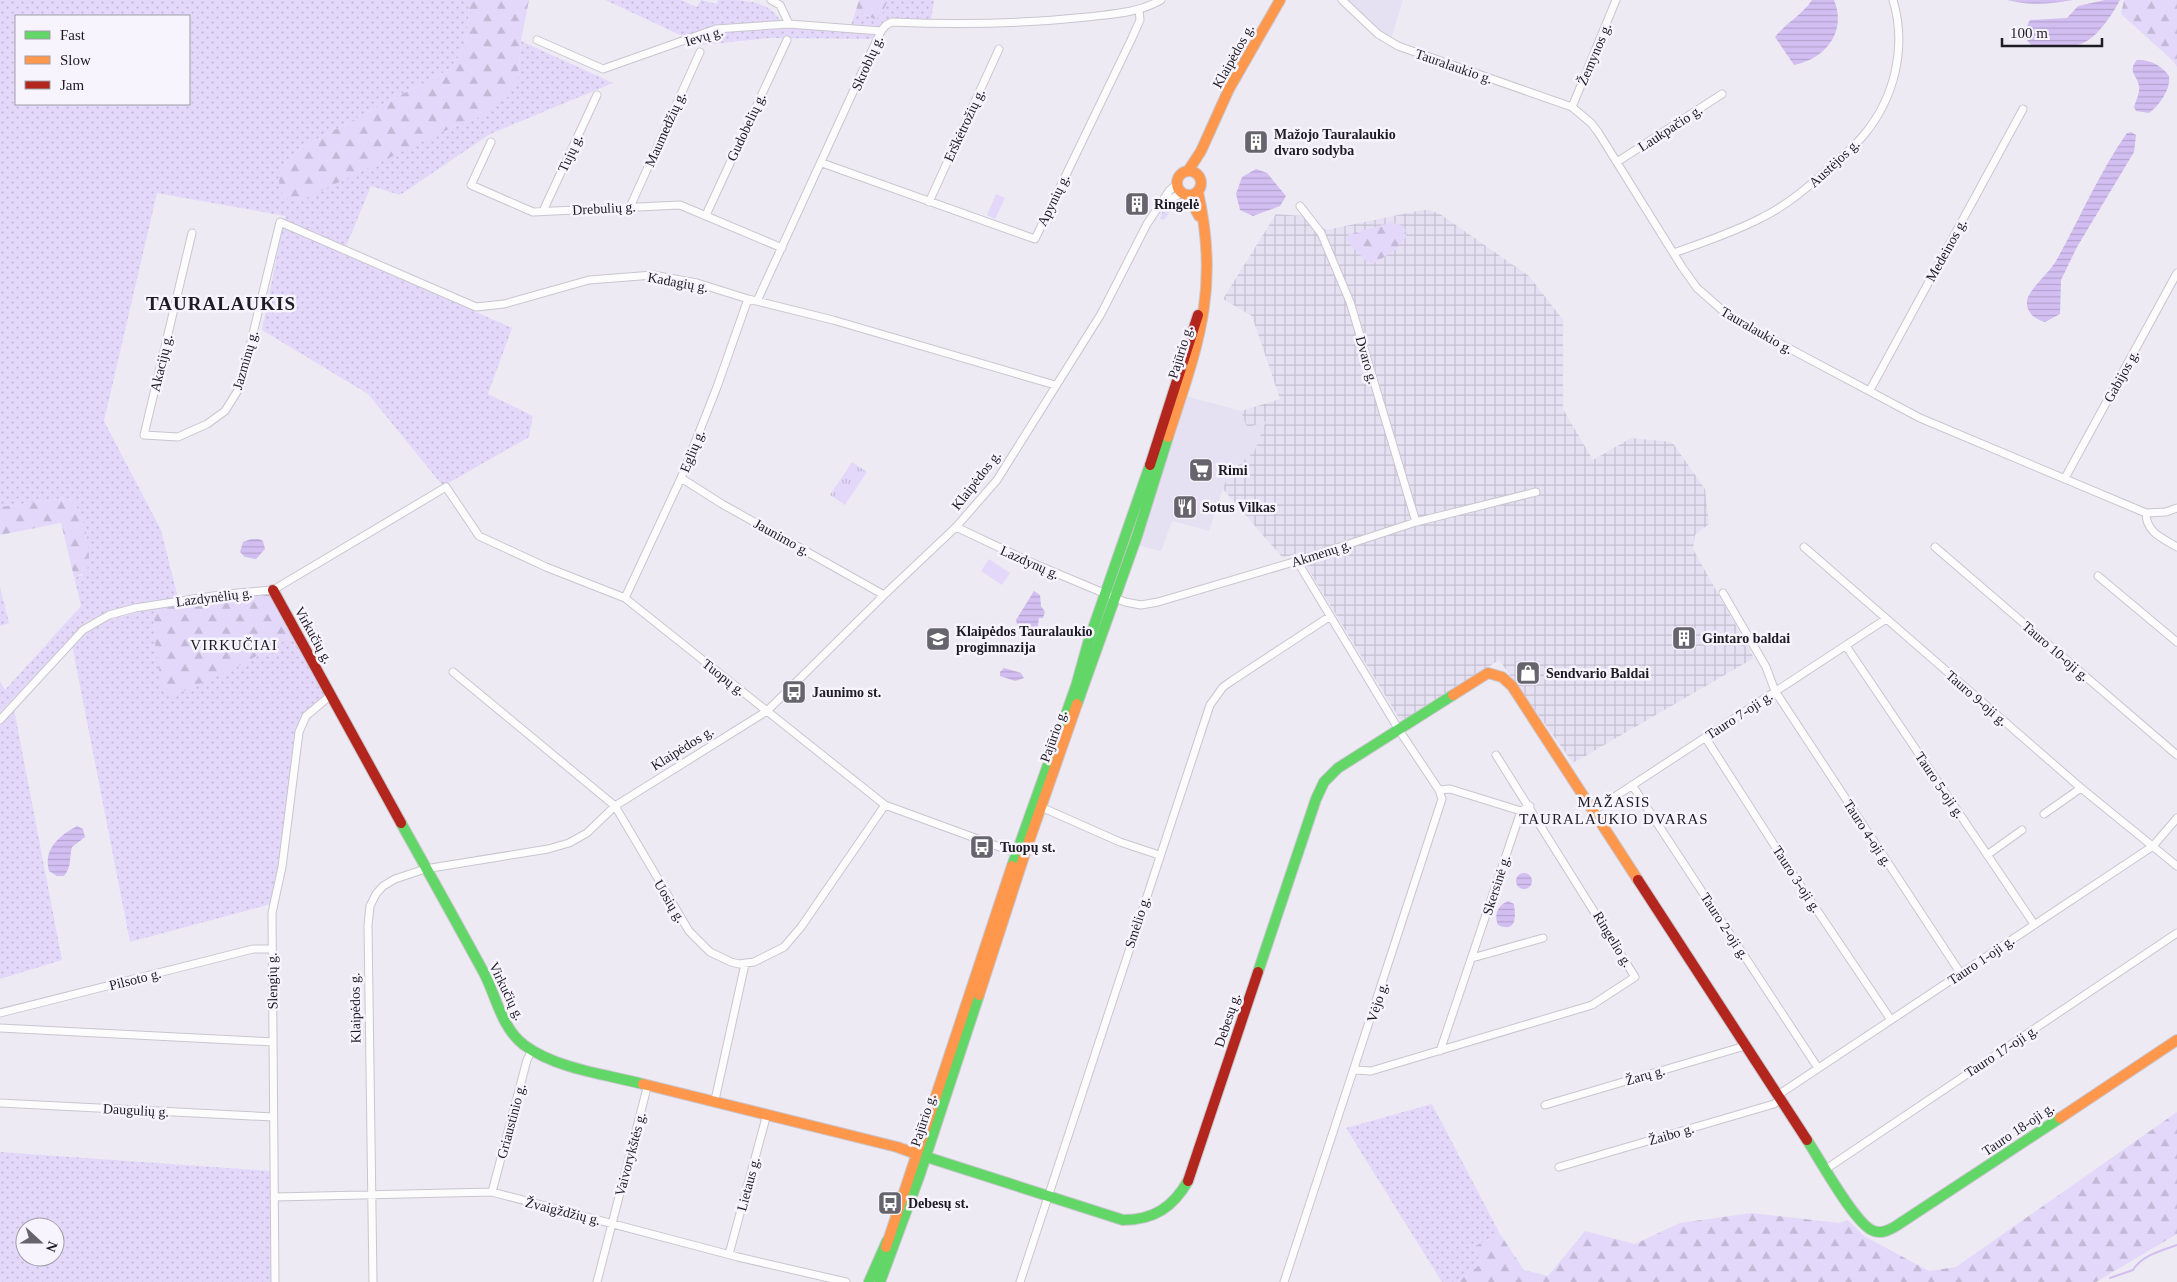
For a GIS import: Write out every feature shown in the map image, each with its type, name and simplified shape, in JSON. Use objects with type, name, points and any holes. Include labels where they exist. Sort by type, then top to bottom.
[{"type":"main road","name":"Klaipėdos g.","points":[[1211,126],[1236,75],[1280,0]]},
{"type":"main road","name":"Pajūrio g.","points":[[879,1282],[887,1241],[920,1156],[1042,807],[1198,321],[1203,276],[1200,222],[1197,210],[1182,191],[1182,174],[1188,171],[1201,151],[1211,126]]},
{"type":"main road","name":"Pajūrio g.","points":[[879,1282],[1016,853],[1076,686],[1088,643],[1140,527],[1205,317],[1208,292],[1206,240],[1204,214],[1198,192],[1202,182],[1199,176],[1201,151]]},
{"type":"main road","points":[[1188,171],[1199,176]]},
{"type":"main road","points":[[1182,191],[1198,192]]},
{"type":"main road","name":"Virkučių g.","points":[[273,590],[484,974],[499,1004],[502,1017],[512,1031],[532,1050],[555,1061],[862,1138],[920,1156]]},
{"type":"main road","name":"Debesų g.","points":[[920,1156],[1123,1220],[1137,1221],[1158,1214],[1181,1194],[1188,1181],[1319,789],[1338,768],[1484,674],[1498,675],[1512,686],[1592,811]]},
{"type":"main road","points":[[1592,811],[1826,1170]]},
{"type":"main road","name":"Tauro 18-oji g.","points":[[1826,1170],[1858,1219],[1871,1232],[1884,1233],[2177,1040]]},
{"type":"main road","points":[[869,1282],[887,1241]]},
{"type":"street","points":[[771,0],[780,5],[789,24]]},
{"type":"street","name":"Skroblų g.","points":[[757,301],[881,31],[886,25],[892,22],[952,25],[1018,23],[1139,10],[1161,0]]},
{"type":"street","name":"Tauralaukio g.","points":[[1342,0],[1378,34],[1398,46],[1572,107],[1591,122],[1697,288],[1730,317],[1920,418],[1960,436],[2146,513],[2166,512],[2177,508]]},
{"type":"street","name":"Žemynos g.","points":[[1572,107],[1616,0]]},
{"type":"street","name":"Austėjos g.","points":[[1674,252],[1744,226],[1780,208],[1802,193],[1862,137],[1880,108],[1897,69],[1899,36],[1892,0]]},
{"type":"street","name":"Apynių g.","points":[[822,163],[1035,239],[1132,38],[1140,20],[1139,10]]},
{"type":"street","name":"Ievų g.","points":[[537,40],[603,69],[716,29],[789,24],[881,31]]},
{"type":"street","name":"Gudobelių g.","points":[[706,214],[787,40]]},
{"type":"street","name":"Erškėtrožių g.","points":[[929,202],[999,49]]},
{"type":"street","name":"Maumedžių g.","points":[[630,206],[700,52]]},
{"type":"street","name":"Laukpačio g.","points":[[1617,162],[1722,94]]},
{"type":"street","name":"Tujų g.","points":[[543,211],[597,95]]},
{"type":"street","name":"Medeinos g.","points":[[1870,390],[2023,109]]},
{"type":"street","name":"Drebulių g.","points":[[491,142],[471,185],[533,212],[680,204],[782,248]]},
{"type":"street","name":"Klaipėdos g.","points":[[374,1282],[368,925],[370,906],[382,886],[426,869],[548,849],[569,843],[587,833],[615,806],[767,711],[884,595],[956,527],[997,480],[1100,314],[1134,247],[1169,191],[1182,191]]},
{"type":"street","name":"Dvaro g.","points":[[1300,206],[1321,233],[1350,302],[1416,522]]},
{"type":"street","name":"Kadagių g.","points":[[280,222],[476,307],[504,304],[588,280],[652,275],[697,283],[748,299],[833,320],[1055,385]]},
{"type":"street","name":"Jazminų g.","points":[[144,435],[178,437],[207,424],[225,411],[240,387],[280,222]]},
{"type":"street","name":"Akacijų g.","points":[[144,435],[192,233]]},
{"type":"street","name":"Gabijos g.","points":[[2065,478],[2177,274]]},
{"type":"street","name":"Eglių g.","points":[[625,598],[681,478],[717,387],[748,299]]},
{"type":"street","name":"Jaunimo g.","points":[[681,478],[722,504],[884,595]]},
{"type":"street","name":"Tuopų g.","points":[[446,487],[479,536],[546,567],[625,598],[885,805],[1016,853]]},
{"type":"street","name":"Lazdynėlių g.","points":[[0,720],[83,630],[94,622],[109,615],[153,605],[226,594],[273,590],[446,487]]},
{"type":"street","name":"Akmenų g.","points":[[1110,596],[1133,604],[1158,602],[1297,561],[1416,522],[1536,492]]},
{"type":"street","points":[[2146,513],[2146,522],[2149,528],[2177,547]]},
{"type":"street","name":"Lazdynų g.","points":[[956,527],[1030,562],[1110,596]]},
{"type":"street","name":"Tauro 9-oji g.","points":[[1804,547],[2081,788],[2177,866]]},
{"type":"street","name":"Tauro 10-oji g.","points":[[1935,547],[2177,755]]},
{"type":"street","points":[[1297,561],[1329,617],[1399,730],[1440,790],[1450,788],[1521,812],[1530,806],[1496,755]]},
{"type":"street","points":[[2098,576],[2177,642]]},
{"type":"street","name":"Tauro 4-oji g.","points":[[1723,593],[1766,667],[1775,691],[1961,974]]},
{"type":"street","name":"Smėlio g.","points":[[1020,1282],[1206,713],[1216,695],[1233,680],[1329,617]]},
{"type":"street","name":"Tauro 7-oji g.","points":[[1592,811],[1886,619]]},
{"type":"street","name":"Tauro 5-oji g.","points":[[1846,646],[2034,924]]},
{"type":"street","name":"Uosių g.","points":[[453,672],[615,806],[695,939],[717,956],[731,962],[745,964]]},
{"type":"street","name":"Slengių g.","points":[[275,1282],[272,913],[283,859],[299,732],[306,716],[331,695]]},
{"type":"street","name":"Tauro 3-oji g.","points":[[1705,737],[1802,888],[1891,1020]]},
{"type":"street","name":"Tauro 2-oji g.","points":[[1632,785],[1818,1068]]},
{"type":"street","points":[[2044,814],[2081,788]]},
{"type":"street","name":"Vėjo g.","points":[[1284,1282],[1441,807],[1440,790]]},
{"type":"street","points":[[715,1100],[745,964],[778,950],[794,935],[885,805]]},
{"type":"street","name":"Ringelio g.","points":[[1355,1070],[1371,1071],[1592,1005],[1635,977],[1530,806]]},
{"type":"street","points":[[1042,807],[1120,842],[1159,855]]},
{"type":"street","name":"Skersinė g.","points":[[1440,1050],[1521,812]]},
{"type":"street","name":"Tauro 1-oji g.","points":[[1780,1097],[1818,1068],[2153,846],[2177,818]]},
{"type":"street","points":[[1987,854],[2022,830]]},
{"type":"street","name":"Tauro 17-oji g.","points":[[1826,1170],[2177,933]]},
{"type":"street","points":[[1472,958],[1543,938]]},
{"type":"street","name":"Pilsoto g.","points":[[0,1014],[253,949],[271,949]]},
{"type":"street","points":[[0,1028],[273,1042]]},
{"type":"street","name":"Žarų g.","points":[[1545,1105],[1745,1046]]},
{"type":"street","name":"Griaustinio g.","points":[[492,1192],[527,1060],[532,1050]]},
{"type":"street","name":"Vaivorykštės g.","points":[[597,1282],[648,1084]]},
{"type":"street","name":"Žaibo g.","points":[[1560,1167],[1774,1104],[1780,1097]]},
{"type":"street","name":"Daugulių g.","points":[[0,1103],[273,1117]]},
{"type":"street","name":"Lietaus g.","points":[[729,1254],[767,1114]]},
{"type":"street","name":"Žvaigždžių g.","points":[[274,1197],[372,1193],[492,1192],[729,1254],[846,1282]]},
{"type":"shaded area","points":[[1347,0],[1403,0],[1391,39],[1380,31]]},
{"type":"shaded area","points":[[1812,0],[1834,0],[1838,22],[1835,33],[1831,42],[1816,57],[1794,65],[1775,37]]},
{"type":"shaded area","points":[[2007,0],[2073,0],[2040,4]]},
{"type":"shaded area","points":[[2105,0],[2120,0],[2102,27],[2084,43],[2066,46],[2033,46],[2027,41],[2026,31],[2030,20],[2067,18],[2078,6]]},
{"type":"shaded area","points":[[2137,60],[2155,64],[2169,76],[2164,97],[2149,113],[2136,111],[2134,107],[2139,89],[2133,70]]},
{"type":"shaded area","points":[[2131,132],[2136,135],[2134,152],[2077,247],[2061,280],[2060,314],[2045,322],[2038,319],[2028,309],[2028,297],[2056,261],[2107,164],[2127,133]]},
{"type":"shaded area","points":[[1256,169],[1267,173],[1286,196],[1280,206],[1253,216],[1240,210],[1236,194],[1242,177]]},
{"type":"shaded area","points":[[1429,210],[1440,214],[1529,276],[1563,320],[1563,409],[1593,460],[1631,438],[1672,442],[1705,489],[1709,524],[1695,535],[1693,549],[1754,658],[1573,763],[1499,660],[1402,723],[1299,554],[1282,557],[1223,489],[1228,474],[1254,452],[1266,421],[1247,428],[1241,411],[1280,399],[1252,316],[1223,299],[1276,214],[1302,216],[1326,230]]},
{"type":"shaded area","points":[[1186,396],[1241,411],[1247,427],[1266,421],[1254,452],[1228,474],[1209,531],[1172,521],[1161,551],[1137,545]]},
{"type":"shaded area","points":[[251,539],[263,541],[265,549],[256,559],[245,557],[240,552],[243,542]]},
{"type":"shaded area","points":[[1034,591],[1040,595],[1041,606],[1045,612],[1043,618],[1039,618],[1037,631],[1032,634],[1018,627],[1016,620]]},
{"type":"shaded area","points":[[1004,668],[1021,673],[1024,678],[1015,681],[1000,676],[1000,672]]},
{"type":"shaded area","points":[[77,826],[83,829],[85,837],[72,847],[67,873],[64,876],[57,876],[49,871],[48,856],[50,850],[64,834]]},
{"type":"shaded area","points":[[1521,873],[1527,873],[1532,878],[1530,887],[1521,889],[1516,884],[1516,878]]},
{"type":"shaded area","points":[[1508,901],[1514,904],[1515,919],[1512,926],[1504,927],[1498,925],[1496,918],[1501,905]]},
{"type":"green space","points":[[0,0],[469,0],[468,29],[464,45],[450,69],[302,147],[280,167],[455,126],[487,114],[518,78],[521,41],[613,83],[490,134],[400,195],[371,186],[343,254],[512,328],[488,394],[533,416],[529,437],[443,486],[368,394],[262,330],[285,216],[157,193],[104,421],[161,530],[178,598],[116,609],[86,622],[0,713],[0,681],[5,690],[81,606],[74,577],[83,575],[66,498],[0,507]]},
{"type":"green space","points":[[469,0],[529,0],[521,41],[518,78],[507,98],[487,114],[455,126],[300,201],[293,201],[283,195],[279,180],[280,167],[302,147],[450,69],[464,45],[468,29]]},
{"type":"green space","points":[[605,0],[681,0],[697,7],[701,0],[717,4],[718,0],[737,0],[762,5],[775,13],[780,20],[851,25],[856,10],[874,19],[881,16],[888,0],[934,0],[931,20],[897,19],[890,21],[879,30],[874,39],[770,38],[702,45]]},
{"type":"green space","points":[[859,0],[888,0],[881,16],[874,19],[856,10]]},
{"type":"green space","points":[[2124,0],[2177,0],[2177,67],[2173,61],[2121,14]]},
{"type":"green space","points":[[996,194],[1005,198],[995,219],[987,215]]},
{"type":"green space","points":[[1180,198],[1164,220],[1160,219],[1164,208]]},
{"type":"green space","points":[[1389,223],[1402,226],[1406,230],[1406,237],[1395,250],[1373,264],[1366,261],[1346,240],[1348,235]]},
{"type":"green space","points":[[852,462],[867,472],[845,505],[830,495]]},
{"type":"green space","points":[[66,498],[72,500],[80,514],[88,546],[89,556],[86,572],[74,577],[61,523],[0,535],[0,507]]},
{"type":"green space","points":[[989,559],[1010,573],[1002,585],[981,571]]},
{"type":"green space","points":[[0,587],[9,623],[0,626]]},
{"type":"green space","points":[[268,594],[272,596],[295,638],[285,640],[235,668],[177,694],[168,693],[162,687],[155,643],[154,608]]},
{"type":"green space","points":[[154,608],[155,643],[235,668],[285,640],[295,638],[326,695],[303,714],[295,734],[283,842],[271,904],[130,942],[72,645],[101,622]]},
{"type":"green space","points":[[14,709],[62,960],[0,979],[0,724]]},
{"type":"green space","points":[[1432,1104],[1500,1234],[1475,1246],[1481,1264],[1457,1282],[1442,1282],[1346,1128]]},
{"type":"green space","points":[[2177,1112],[2177,1234],[2096,1282],[1457,1282],[1481,1264],[1475,1246],[1500,1234],[1524,1270],[1548,1276],[1585,1231],[1635,1244],[1680,1223],[1752,1213],[1839,1223],[1848,1220],[1864,1236],[1929,1271],[1956,1267]]},
{"type":"green space","points":[[0,1152],[271,1171],[272,1282],[0,1282]]},
{"type":"waterway","points":[[2110,1278],[2133,1270],[2147,1257],[2177,1245]]},
{"type":"traffic: fast","points":[[1077,704],[1137,536],[1168,437]]},
{"type":"traffic: fast","points":[[1012,866],[1076,686],[1088,643],[1150,465]]},
{"type":"traffic: fast","points":[[1258,972],[1316,799],[1324,782],[1338,768],[1453,695]]},
{"type":"traffic: fast","points":[[401,823],[484,973],[500,1012],[516,1038],[524,1045],[551,1060],[597,1074],[643,1084]]},
{"type":"traffic: fast","points":[[880,1282],[919,1177],[979,995]]},
{"type":"traffic: fast","points":[[1807,1140],[1848,1205],[1866,1226],[1874,1231],[1883,1232],[1896,1226],[2060,1118]]},
{"type":"traffic: fast","points":[[911,1152],[1123,1220],[1144,1218],[1162,1210],[1176,1198],[1188,1181]]},
{"type":"traffic: fast","points":[[869,1282],[887,1241]]},
{"type":"traffic: slow","points":[[1188,171],[1201,151],[1229,89],[1280,0]]},
{"type":"traffic: slow","points":[[1189,171],[1198,174],[1201,183],[1198,192],[1189,195],[1180,192],[1177,183],[1180,174],[1189,171]]},
{"type":"traffic: slow","points":[[1168,437],[1196,345],[1206,288],[1207,259],[1198,192]]},
{"type":"traffic: slow","points":[[1188,196],[1199,216]]},
{"type":"traffic: slow","points":[[1453,695],[1488,673],[1502,677],[1512,686],[1638,880]]},
{"type":"traffic: slow","points":[[979,995],[1027,847],[1077,704]]},
{"type":"traffic: slow","points":[[886,1247],[1012,866]]},
{"type":"traffic: slow","points":[[2060,1118],[2177,1040]]},
{"type":"traffic: slow","points":[[643,1084],[911,1152]]},
{"type":"traffic: jam","points":[[1150,465],[1198,315]]},
{"type":"traffic: jam","points":[[273,590],[401,823]]},
{"type":"traffic: jam","points":[[1638,880],[1807,1140]]},
{"type":"traffic: jam","points":[[1188,1181],[1258,972]]},
{"type":"place","name":"Mažojo Tauralaukio dvaro sodyba","points":[[1256,142]]},
{"type":"place","name":"Ringelė","points":[[1137,204]]},
{"type":"place","name":"Rimi","points":[[1201,470]]},
{"type":"place","name":"Sotus Vilkas","points":[[1185,507]]},
{"type":"place","name":"Gintaro baldai","points":[[1684,638]]},
{"type":"place","name":"Klaipėdos Tauralaukio progimnazija","points":[[938,639]]},
{"type":"place","name":"Sendvario Baldai","points":[[1528,673]]},
{"type":"place","name":"Jaunimo st.","points":[[794,692]]},
{"type":"place","name":"Tuopų st.","points":[[982,847]]},
{"type":"place","name":"Debesų st.","points":[[890,1203]]},
{"type":"district","name":"TAURALAUKIS","points":[[221,303]]},
{"type":"district","name":"VIRKUČIAI","points":[[234,645]]},
{"type":"district","name":"MAŽASIS TAURALAUKIO DVARAS","points":[[1614,810]]}]
